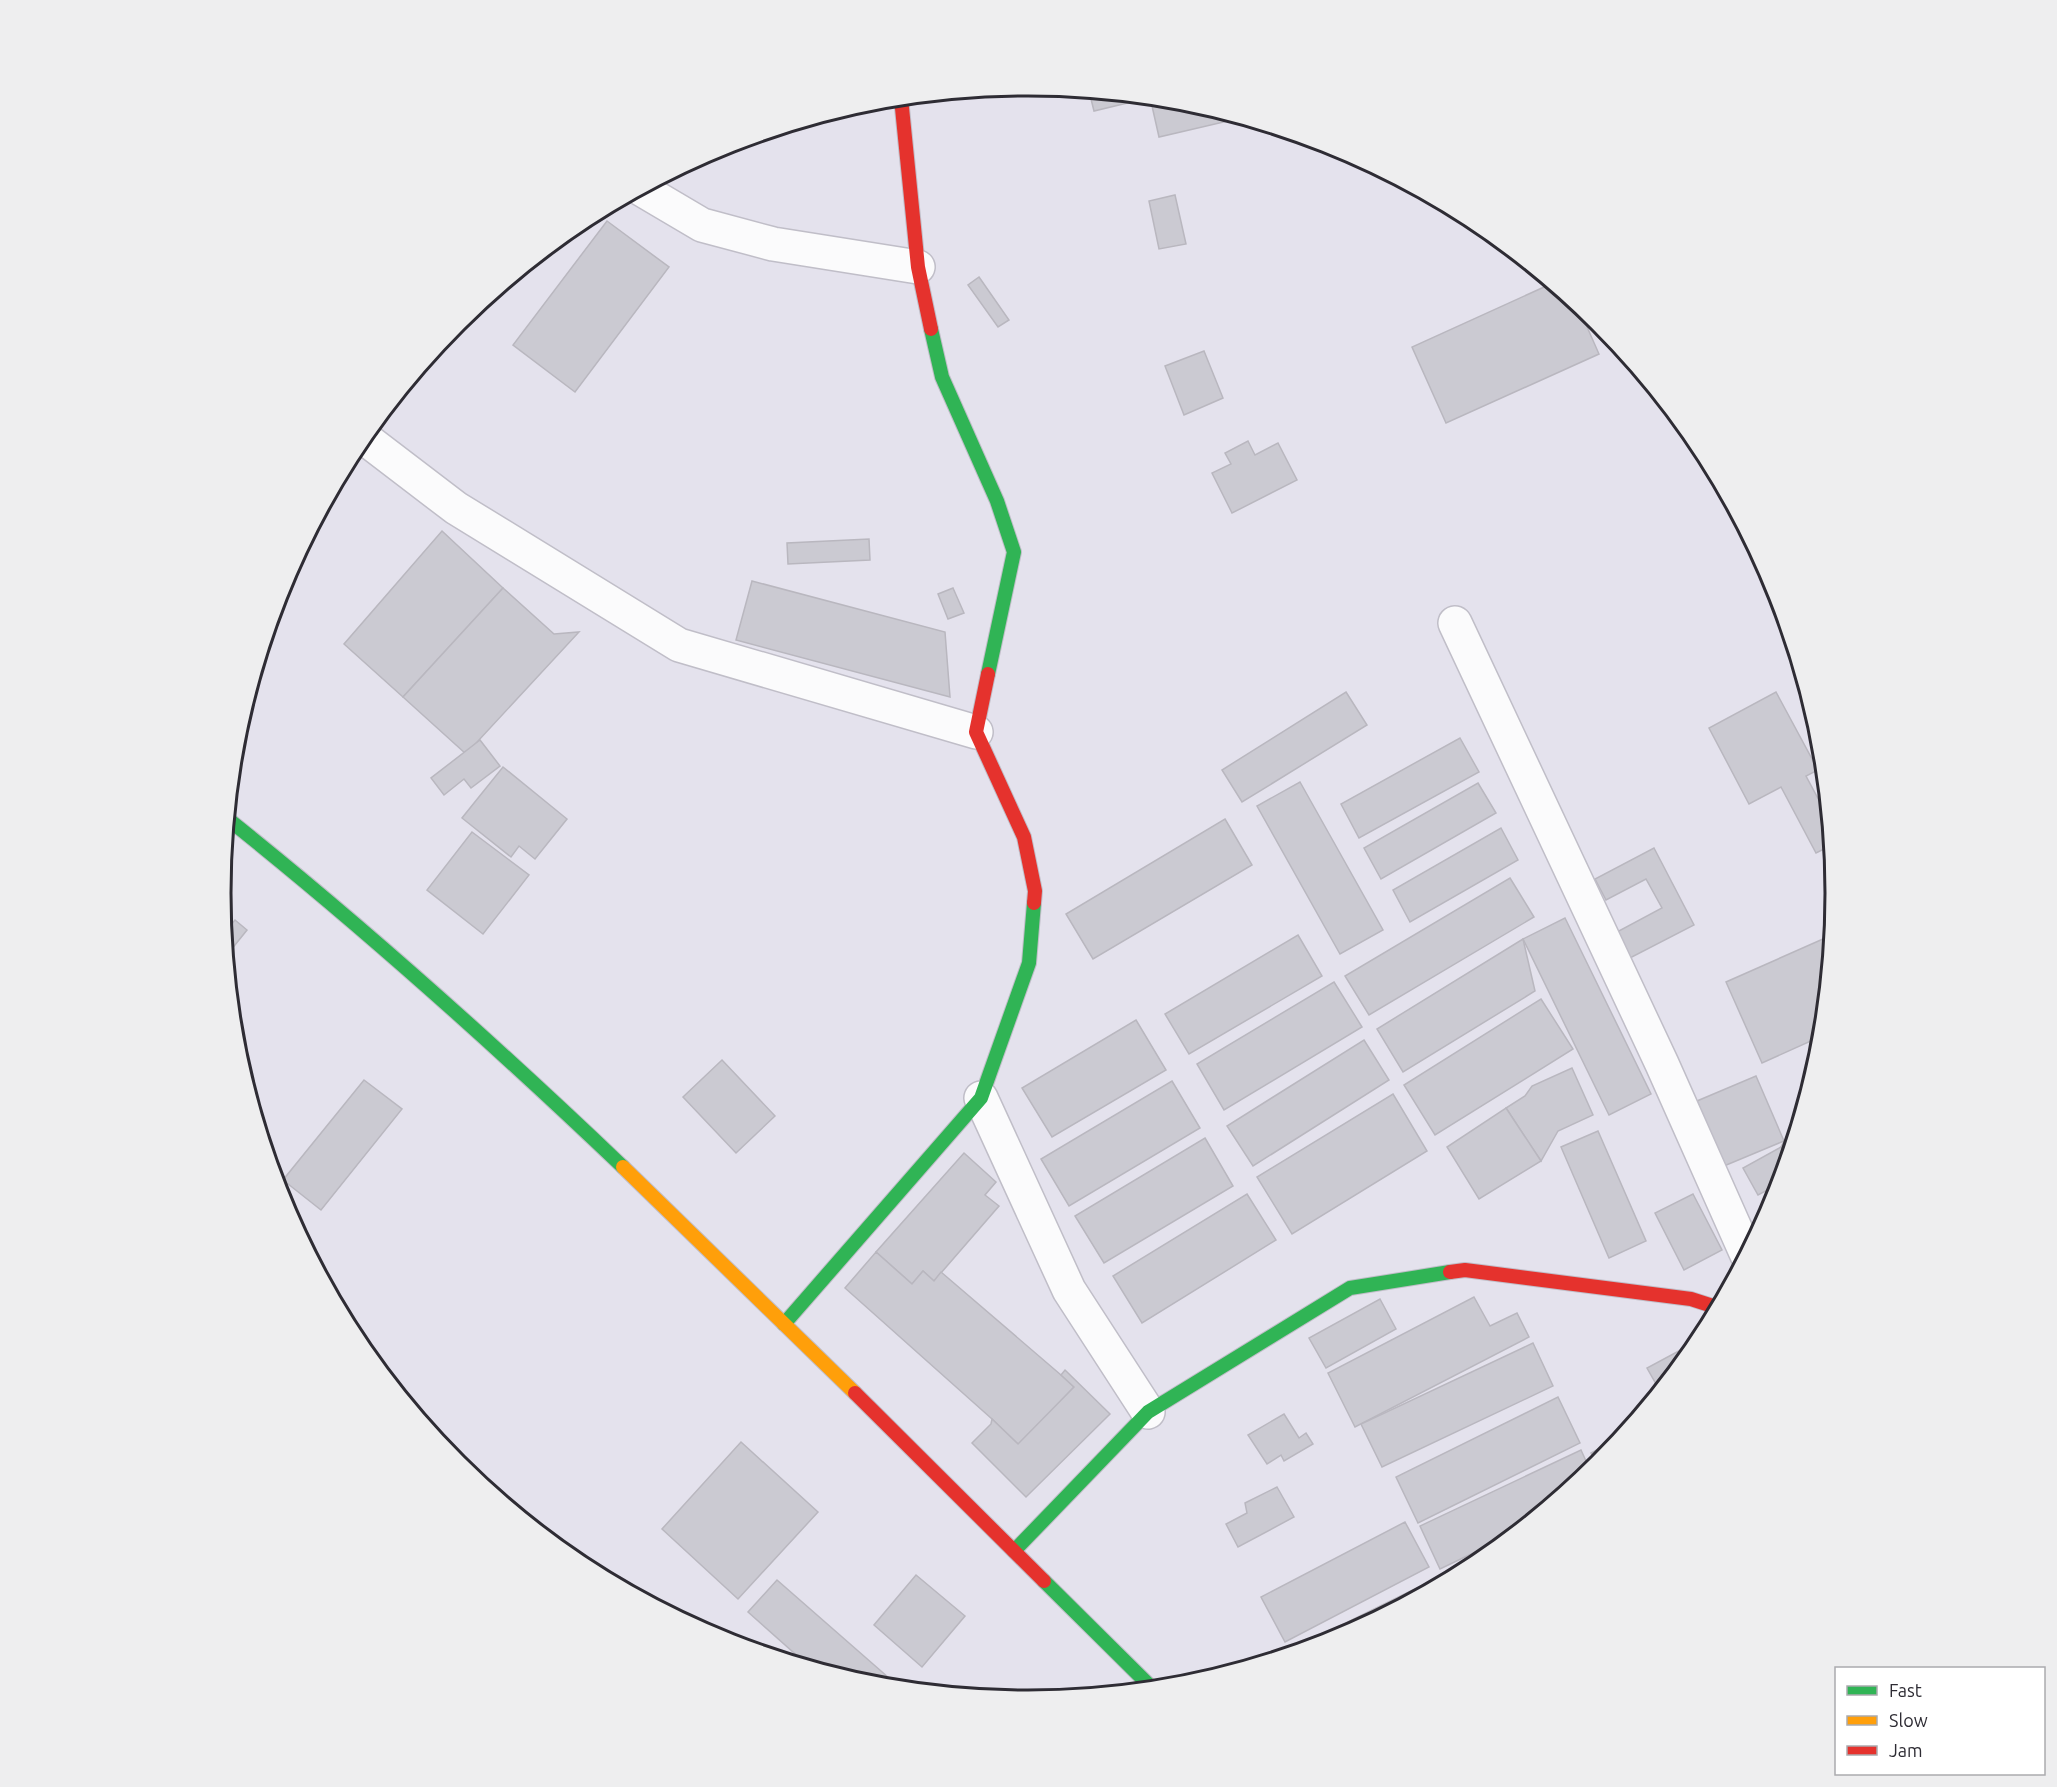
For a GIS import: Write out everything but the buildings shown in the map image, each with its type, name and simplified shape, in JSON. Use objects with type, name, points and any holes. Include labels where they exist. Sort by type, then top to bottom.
[{"type":"street","points":[[784,1324],[981,1098],[1029,963],[1035,891],[1024,837],[976,732],[1014,552],[997,501],[942,377],[918,267],[902,106]]},
{"type":"street","points":[[648,193],[702,225],[773,244],[918,267]]},
{"type":"street","points":[[370,443],[456,508],[679,645],[976,732]]},
{"type":"street","points":[[1455,623],[1662,1064],[1744,1247]]},
{"type":"street","points":[[235,824],[301,876],[455,1009],[611,1153],[1145,1682]]},
{"type":"street","points":[[981,1098],[1069,1290],[1148,1412]]},
{"type":"street","points":[[1014,1551],[1148,1412],[1350,1288],[1465,1270],[1691,1299],[1711,1305]]},
{"type":"traffic: fast","points":[[931,329],[942,377],[997,501],[1014,552],[988,674]]},
{"type":"traffic: fast","points":[[235,824],[430,989],[623,1167]]},
{"type":"traffic: fast","points":[[784,1324],[981,1098],[1029,963],[1034,903]]},
{"type":"traffic: fast","points":[[1014,1551],[1148,1412],[1350,1288],[1450,1272]]},
{"type":"traffic: fast","points":[[1044,1581],[1146,1682]]},
{"type":"traffic: slow","points":[[623,1167],[855,1393]]},
{"type":"traffic: jam","points":[[902,106],[918,267],[931,329]]},
{"type":"traffic: jam","points":[[988,674],[976,732],[1024,837],[1035,891],[1034,903]]},
{"type":"traffic: jam","points":[[1450,1272],[1465,1270],[1691,1299],[1711,1305]]},
{"type":"traffic: jam","points":[[855,1393],[1044,1581]]}]
